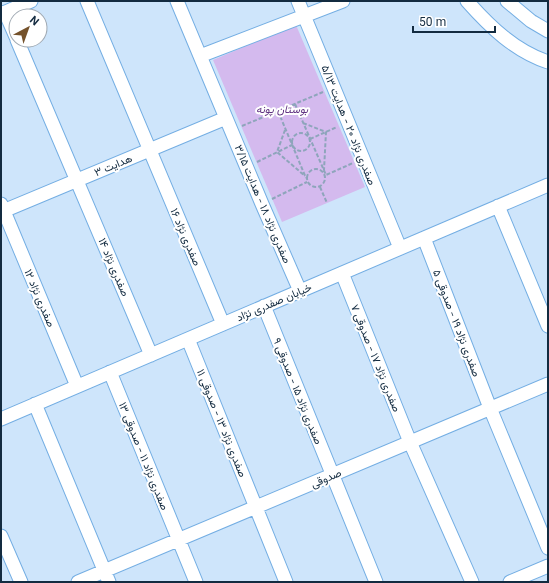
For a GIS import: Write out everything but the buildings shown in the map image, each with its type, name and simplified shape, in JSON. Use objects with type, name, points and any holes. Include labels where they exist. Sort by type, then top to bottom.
[{"type":"street","points":[[8,22],[3,13],[31,1]]},
{"type":"street","name":"صفدری نژاد ۱۶","points":[[87,1],[223,324]]},
{"type":"street","name":"صفدری نژاد ۱۸ - هدایت ۳/۱۵","points":[[177,1],[246,167],[300,291]]},
{"type":"street","name":"صفدری نژاد ۲۰ - هدایت ۵/۱۳","points":[[298,1],[400,248]]},
{"type":"street","points":[[200,56],[343,1]]},
{"type":"street","points":[[467,1],[508,42],[535,58],[548,62]]},
{"type":"street","points":[[507,1],[531,21],[548,31]]},
{"type":"street","points":[[531,21],[548,22]]},
{"type":"street","name":"صفدری نژاد ۱۴","points":[[21,48],[78,179],[151,355]]},
{"type":"street","name":"هدایت ۳","points":[[2,209],[226,118]]},
{"type":"street","name":"خیابان صفدری نژاد","points":[[1,419],[548,185]]},
{"type":"street","points":[[498,206],[548,326]]},
{"type":"street","name":"صفدری نژاد ۱۲","points":[[2,209],[77,386]]},
{"type":"street","name":"صفدری نژاد ۱۹ - صدوقی ۵","points":[[424,238],[490,408],[548,548]]},
{"type":"street","name":"صفدری نژاد ۱۷ - صدوقی ۷","points":[[342,273],[410,442],[472,582]]},
{"type":"street","name":"صفدری نژاد ۱۵ - صدوقی ۹","points":[[264,306],[376,582]]},
{"type":"street","name":"صفدری نژاد ۱۳ - صدوقی ۱۱","points":[[188,339],[286,582]]},
{"type":"street","name":"صفدری نژاد ۱۱ - صدوقی ۱۳","points":[[110,372],[177,541],[196,582]]},
{"type":"street","name":"صدوقی","points":[[78,582],[107,577],[177,541],[548,384]]},
{"type":"street","points":[[35,404],[107,577],[95,582]]},
{"type":"street","points":[[1,536],[21,582]]},
{"type":"street","points":[[510,582],[526,579],[548,566]]},
{"type":"path","points":[[231,131],[333,87]]},
{"type":"path","points":[[278,111],[307,182],[313,187],[320,187],[326,182],[326,175],[295,104]]},
{"type":"path","points":[[310,139],[347,122]]},
{"type":"path","points":[[303,123],[326,132]]},
{"type":"path","points":[[277,152],[285,129]]},
{"type":"path","points":[[300,132],[306,134],[310,139],[310,146],[304,152],[297,151],[292,145],[292,139],[300,132]]},
{"type":"path","points":[[324,171],[326,132]]},
{"type":"path","points":[[246,167],[292,145]]},
{"type":"path","points":[[277,152],[306,178]]},
{"type":"path","points":[[326,175],[362,158]]},
{"type":"path","points":[[306,178],[313,169],[320,169],[326,175]]},
{"type":"path","points":[[262,204],[307,182]]},
{"type":"path","points":[[320,187],[327,203]]},
{"type":"green space","name":"بوستان پونه","points":[[296,25],[365,187],[282,222],[213,60]]}]
